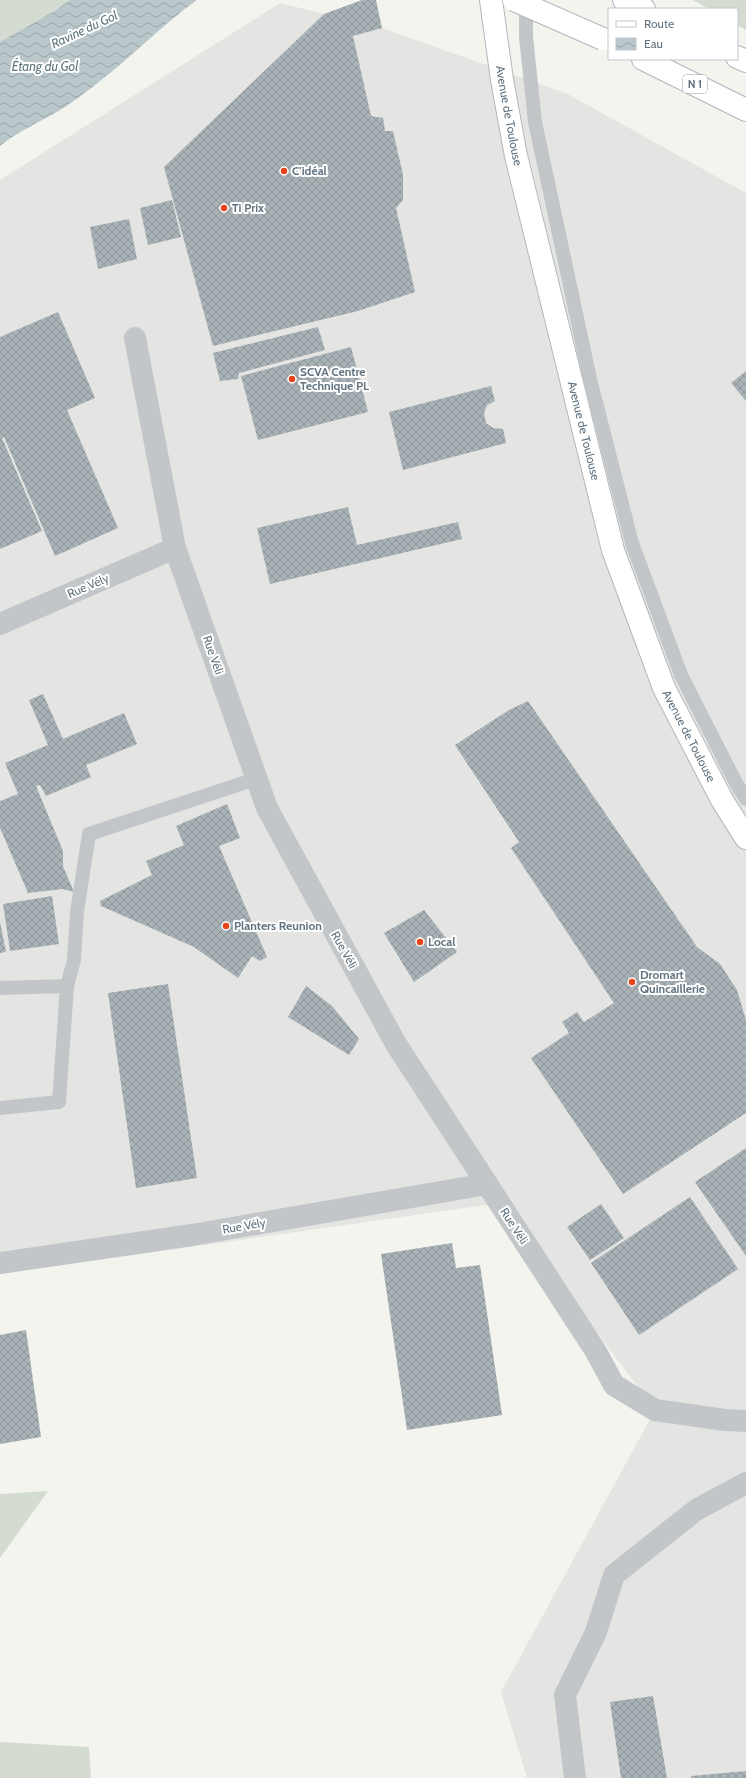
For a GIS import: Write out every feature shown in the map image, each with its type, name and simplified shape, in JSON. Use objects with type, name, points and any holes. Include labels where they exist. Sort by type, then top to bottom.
[{"type":"main road","name":"Avenue de Toulouse","points":[[491,0],[502,80],[516,156],[613,550],[664,688],[722,800],[746,838]]},
{"type":"main road","points":[[514,0],[606,41]]},
{"type":"main road","points":[[624,0],[642,8]]},
{"type":"main road","name":"N 1","points":[[645,60],[746,110]]},
{"type":"street","name":"Rue Véli","points":[[135,338],[175,548],[266,808],[396,1044],[595,1350],[614,1385],[655,1410],[725,1420],[746,1421]]},
{"type":"street","name":"Rue Vély","points":[[0,624],[175,548]]},
{"type":"street","name":"Rue Vély","points":[[0,1263],[192,1235],[487,1184]]},
{"type":"street","points":[[575,1778],[566,1695],[596,1632],[614,1575],[696,1510],[746,1482]]},
{"type":"lane","points":[[526,0],[526,37],[535,122],[590,378],[632,543],[681,675],[736,783],[746,799]]},
{"type":"lane","points":[[0,1108],[59,1102],[67,986],[74,960],[77,912],[89,834],[256,779]]},
{"type":"lane","points":[[0,988],[67,986]]},
{"type":"shaded area","points":[[0,0],[136,0],[0,77]]},
{"type":"shaded area","points":[[693,0],[746,0],[746,30],[738,26],[738,8],[707,8]]},
{"type":"shaded area","points":[[280,3],[382,28],[568,94],[746,193],[746,1778],[527,1778],[501,1692],[655,1410],[500,1203],[0,1274],[0,180]]},
{"type":"shaded area","points":[[48,1491],[0,1558],[0,1494]]},
{"type":"shaded area","points":[[0,1742],[89,1747],[91,1778],[0,1778]]},
{"type":"water","name":"Étang du Gol","points":[[70,0],[197,0],[172,19],[113,71],[78,98],[20,132],[0,146],[0,42],[55,11]]},
{"type":"building","name":"C'idéal","points":[[362,0],[376,0],[382,28],[353,36],[371,116],[383,118],[385,131],[393,131],[403,175],[403,200],[396,208],[415,292],[358,311],[213,346],[164,167],[324,14]]},
{"type":"building","points":[[172,200],[181,237],[148,245],[140,208]]},
{"type":"building","points":[[129,219],[137,259],[98,269],[90,227]]},
{"type":"building","points":[[58,312],[95,398],[67,410],[118,528],[55,556],[4,437],[2,438],[42,531],[0,549],[0,337]]},
{"type":"building","points":[[318,327],[325,350],[239,373],[238,379],[220,381],[213,353]]},
{"type":"building","points":[[351,347],[368,412],[258,440],[241,376]]},
{"type":"building","points":[[746,371],[746,401],[731,383]]},
{"type":"building","points":[[491,386],[495,401],[487,405],[484,413],[486,423],[493,428],[503,429],[506,443],[403,470],[389,412]]},
{"type":"building","points":[[348,507],[357,545],[458,522],[462,539],[270,584],[257,528]]},
{"type":"building","points":[[43,694],[63,739],[124,713],[137,744],[86,765],[91,777],[46,796],[40,785],[36,786],[63,851],[63,866],[74,892],[63,889],[28,893],[0,828],[0,801],[18,794],[5,763],[48,745],[29,700]]},
{"type":"building","points":[[528,701],[697,947],[720,964],[737,990],[746,1020],[746,1113],[623,1194],[531,1058],[569,1033],[562,1022],[577,1012],[584,1022],[614,1003],[511,848],[519,842],[455,745],[509,710]]},
{"type":"building","points":[[227,804],[240,838],[219,846],[267,957],[260,961],[252,956],[238,978],[194,947],[101,906],[100,901],[152,875],[146,861],[184,845],[176,826]]},
{"type":"building","points":[[52,896],[59,944],[10,951],[3,904]]},
{"type":"building","name":"Local","points":[[424,910],[457,952],[414,982],[384,933]]},
{"type":"building","points":[[0,922],[6,952],[0,953]]},
{"type":"building","points":[[168,984],[197,1178],[136,1188],[108,993]]},
{"type":"building","points":[[306,986],[332,1006],[359,1039],[349,1055],[288,1017]]},
{"type":"building","points":[[746,1148],[746,1256],[695,1182]]},
{"type":"building","points":[[690,1197],[738,1269],[639,1335],[591,1263]]},
{"type":"building","points":[[601,1204],[624,1238],[590,1260],[567,1227]]},
{"type":"building","points":[[452,1243],[456,1268],[480,1265],[502,1415],[407,1430],[381,1254]]},
{"type":"building","points":[[26,1330],[41,1437],[0,1444],[0,1335]]},
{"type":"building","points":[[653,1696],[667,1778],[621,1778],[610,1702]]},
{"type":"building","points":[[746,1771],[746,1778],[691,1778],[691,1776]]},
{"type":"place","name":"C'idéal","points":[[284,171]]},
{"type":"place","name":"Ti Prix","points":[[224,208]]},
{"type":"place","name":"SCVA Centre Technique PL","points":[[292,379]]},
{"type":"place","name":"Planters Reunion","points":[[226,926]]},
{"type":"place","name":"Local","points":[[420,942]]},
{"type":"place","name":"Dromart Quincaillerie","points":[[632,982]]},
{"type":"water label","name":"Ravine du Gol","points":[[84,29]]}]
